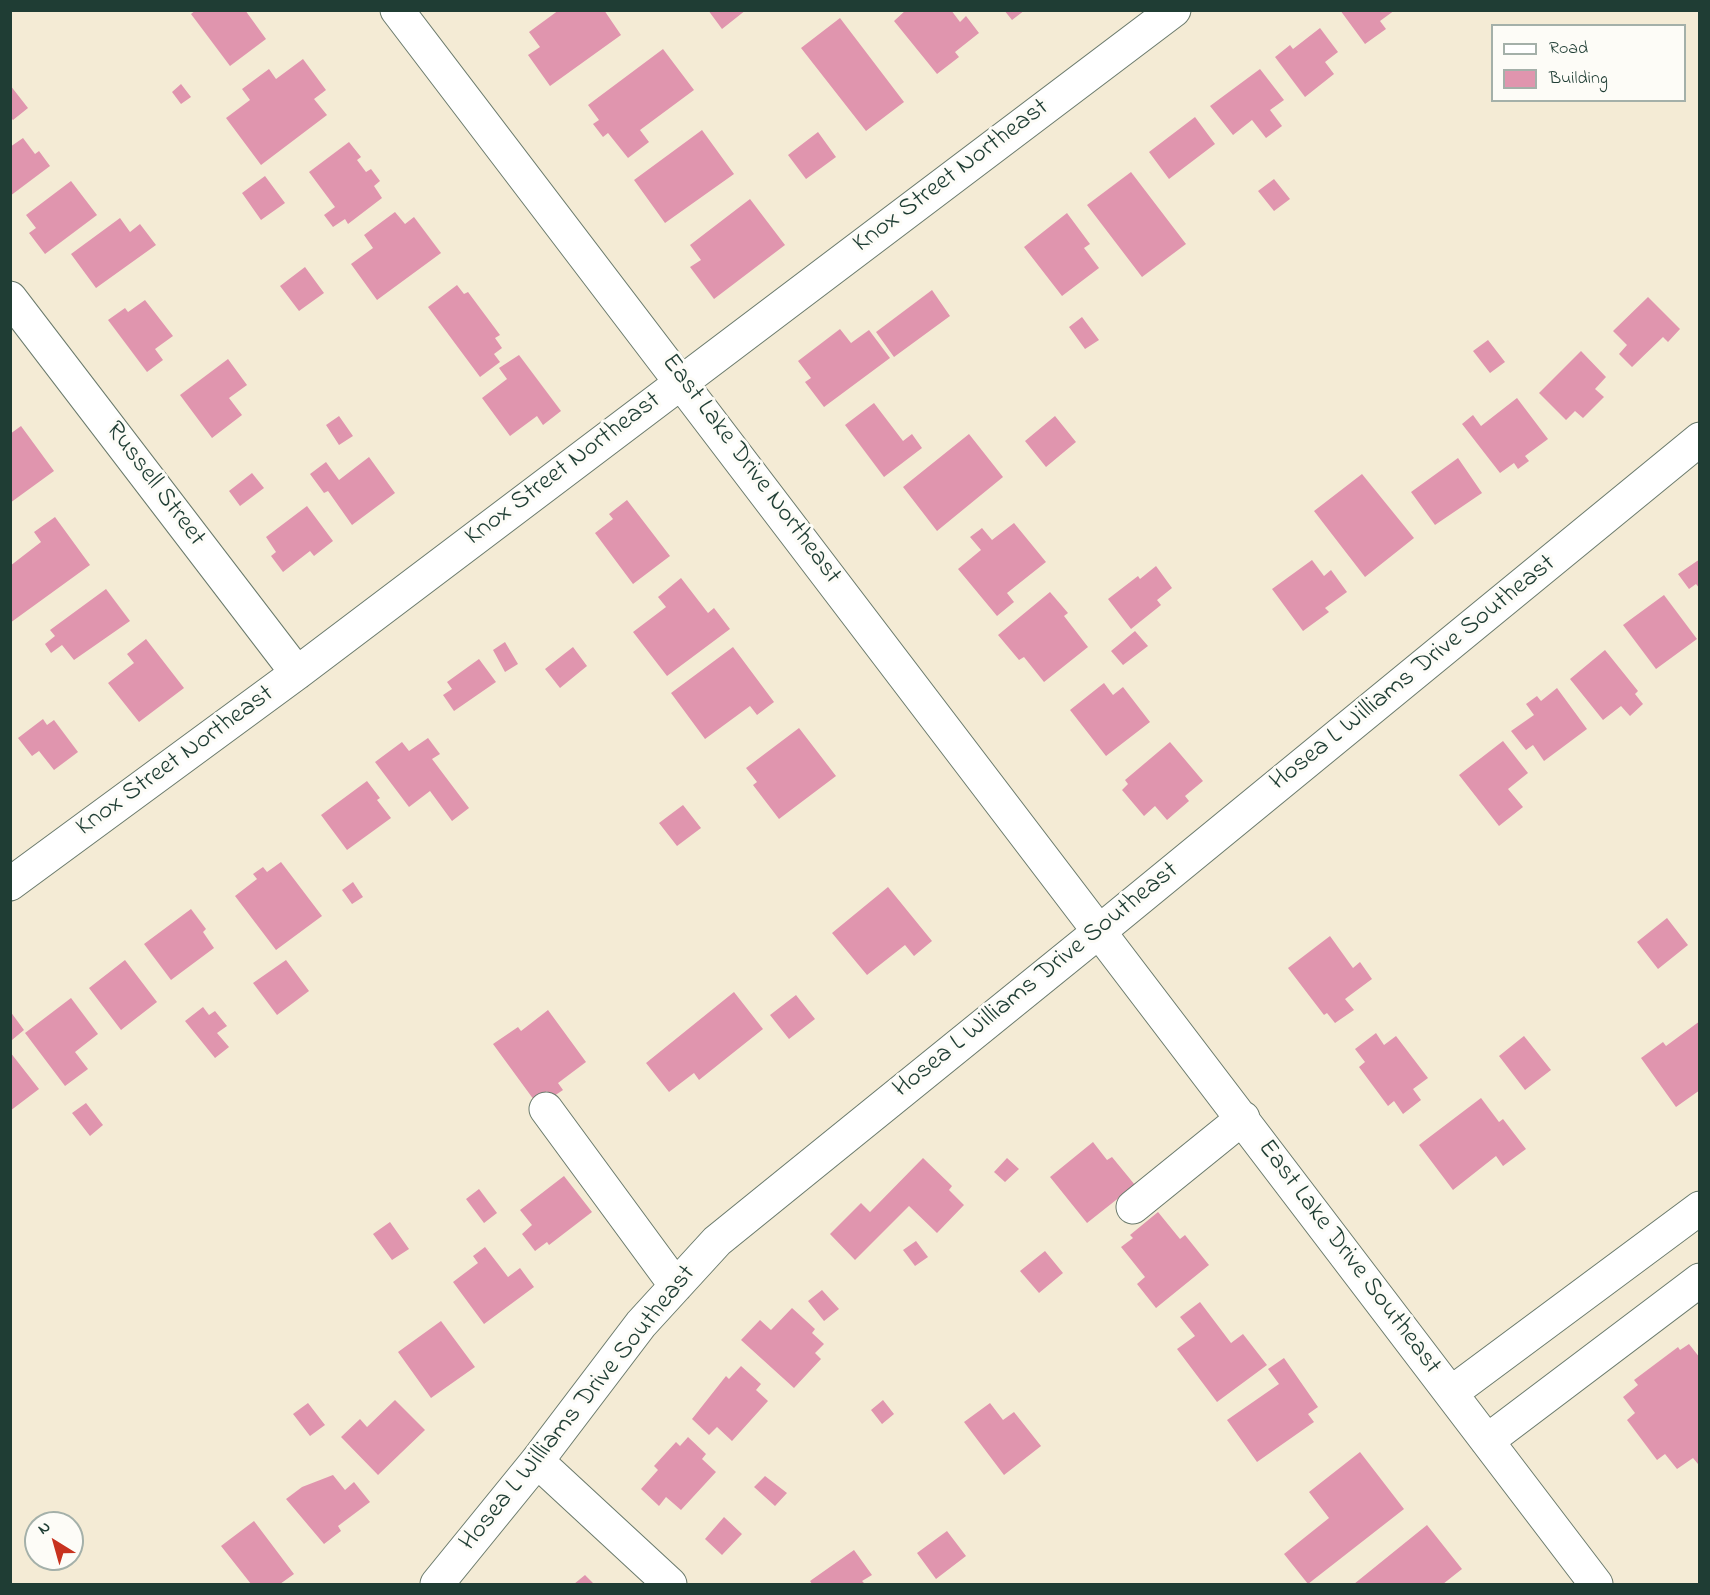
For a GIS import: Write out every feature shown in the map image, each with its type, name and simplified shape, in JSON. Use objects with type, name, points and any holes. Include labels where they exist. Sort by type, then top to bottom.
[{"type":"street","name":"East Lake Drive Northeast","points":[[397,10],[1101,930]]},
{"type":"street","name":"Knox Street Northeast","points":[[10,884],[297,673],[1174,10]]},
{"type":"street","name":"Russell Street","points":[[10,298],[297,673]]},
{"type":"street","name":"Hosea L Williams Drive Southeast","points":[[437,1584],[537,1461],[641,1324],[717,1241],[1700,439]]},
{"type":"street","name":"East Lake Drive Southeast","points":[[1101,930],[1596,1584]]},
{"type":"street","points":[[546,1109],[676,1286]]},
{"type":"street","points":[[1133,1207],[1243,1118]]},
{"type":"street","points":[[1451,1393],[1700,1208]]},
{"type":"street","points":[[1487,1441],[1700,1280]]},
{"type":"street","points":[[537,1461],[670,1584]]},
{"type":"building","points":[[196,10],[245,10],[266,39],[230,66],[191,14]]},
{"type":"building","points":[[559,10],[604,10],[621,35],[550,86],[528,55],[540,47],[529,32]]},
{"type":"building","points":[[708,10],[746,10],[722,29]]},
{"type":"building","points":[[906,10],[951,10],[960,22],[966,16],[979,33],[955,52],[959,57],[937,74],[894,21]]},
{"type":"building","points":[[1004,10],[1025,10],[1012,20]]},
{"type":"building","points":[[1340,10],[1395,10],[1380,21],[1386,29],[1365,44]]},
{"type":"building","points":[[840,18],[904,102],[866,131],[801,48]]},
{"type":"building","points":[[1320,28],[1338,52],[1325,62],[1334,74],[1305,97],[1275,57],[1290,45],[1293,49]]},
{"type":"building","points":[[663,49],[694,90],[640,130],[649,142],[628,158],[608,133],[603,137],[593,124],[599,120],[588,105]]},
{"type":"building","points":[[303,59],[326,90],[314,99],[327,115],[261,165],[226,118],[250,100],[242,89],[269,69],[276,79]]},
{"type":"building","points":[[1260,69],[1284,100],[1270,110],[1282,126],[1266,138],[1252,120],[1233,135],[1210,106]]},
{"type":"building","points":[[181,84],[191,97],[181,104],[172,92]]},
{"type":"building","points":[[10,85],[28,108],[13,120],[10,117]]},
{"type":"building","points":[[1195,117],[1215,144],[1169,179],[1149,152]]},
{"type":"building","points":[[702,130],[734,174],[665,223],[634,180]]},
{"type":"building","points":[[818,132],[836,157],[806,179],[788,155]]},
{"type":"building","points":[[23,138],[35,154],[39,151],[50,166],[10,196],[10,147]]},
{"type":"building","points":[[349,142],[361,157],[357,160],[366,172],[371,169],[380,181],[374,186],[382,198],[348,224],[345,219],[333,227],[324,215],[335,207],[309,172]]},
{"type":"building","points":[[1131,172],[1186,244],[1142,277],[1087,205]]},
{"type":"building","points":[[265,176],[285,203],[261,220],[242,193]]},
{"type":"building","points":[[1274,179],[1290,199],[1274,211],[1258,191]]},
{"type":"building","points":[[71,181],[97,215],[45,254],[29,233],[36,228],[26,215]]},
{"type":"building","points":[[750,199],[785,245],[714,299],[690,267],[701,260],[690,245]]},
{"type":"building","points":[[395,212],[405,224],[414,217],[441,253],[377,300],[351,264],[373,248],[364,235]]},
{"type":"building","points":[[1067,213],[1090,244],[1084,248],[1099,268],[1062,296],[1024,247]]},
{"type":"building","points":[[120,218],[130,232],[140,224],[156,245],[96,288],[71,254]]},
{"type":"building","points":[[305,267],[324,293],[299,311],[280,286]]},
{"type":"building","points":[[457,285],[464,294],[468,292],[500,335],[495,338],[502,348],[494,354],[500,362],[480,377],[428,307]]},
{"type":"building","points":[[932,290],[950,316],[894,357],[876,332]]},
{"type":"building","points":[[1648,297],[1680,329],[1668,342],[1663,337],[1632,367],[1619,354],[1627,345],[1613,331]]},
{"type":"building","points":[[145,300],[173,336],[155,349],[163,360],[147,372],[108,320],[125,308],[128,312]]},
{"type":"building","points":[[1082,317],[1099,340],[1085,349],[1069,327]]},
{"type":"building","points":[[840,329],[851,343],[869,330],[890,358],[824,407],[805,382],[811,378],[798,361]]},
{"type":"building","points":[[1488,340],[1505,362],[1490,373],[1473,351]]},
{"type":"building","points":[[1581,351],[1606,377],[1595,389],[1604,397],[1583,418],[1575,411],[1566,420],[1539,393]]},
{"type":"building","points":[[519,355],[561,411],[543,425],[537,416],[510,436],[482,398],[507,379],[499,368]]},
{"type":"building","points":[[228,359],[247,385],[229,398],[242,415],[212,438],[180,395]]},
{"type":"building","points":[[1517,398],[1548,439],[1525,456],[1529,461],[1518,469],[1514,463],[1500,473],[1462,424],[1473,415],[1481,426]]},
{"type":"building","points":[[874,403],[903,441],[912,434],[922,448],[884,477],[845,425]]},
{"type":"building","points":[[339,416],[353,436],[339,445],[326,425]]},
{"type":"building","points":[[1055,416],[1076,442],[1046,467],[1025,441]]},
{"type":"building","points":[[21,426],[54,471],[10,503],[10,434]]},
{"type":"building","points":[[969,434],[1003,477],[937,531],[903,487]]},
{"type":"building","points":[[369,457],[395,493],[352,525],[328,491],[324,493],[310,474],[326,462],[339,480]]},
{"type":"building","points":[[1458,458],[1482,493],[1435,525],[1411,492]]},
{"type":"building","points":[[252,473],[264,488],[240,506],[229,491]]},
{"type":"building","points":[[1362,474],[1414,538],[1365,577],[1314,511]]},
{"type":"building","points":[[627,500],[670,556],[633,584],[595,533],[613,519],[609,514]]},
{"type":"building","points":[[307,506],[333,541],[314,556],[310,551],[283,572],[271,556],[276,552],[266,537]]},
{"type":"building","points":[[55,517],[90,565],[10,623],[10,566],[41,542],[34,532]]},
{"type":"building","points":[[1014,523],[1046,562],[1007,593],[1014,602],[997,616],[958,569],[981,550],[970,537],[982,528],[992,540]]},
{"type":"building","points":[[1700,559],[1700,589],[1696,584],[1689,589],[1678,574]]},
{"type":"building","points":[[1312,560],[1324,576],[1331,570],[1347,592],[1325,608],[1329,612],[1303,631],[1272,589]]},
{"type":"building","points":[[1156,566],[1172,588],[1157,600],[1161,605],[1131,629],[1108,599],[1138,576],[1140,579]]},
{"type":"building","points":[[681,578],[708,613],[714,608],[730,629],[667,676],[633,632],[666,607],[658,597]]},
{"type":"building","points":[[106,589],[130,621],[74,660],[62,645],[51,653],[45,644],[55,636],[50,630]]},
{"type":"building","points":[[1050,592],[1068,613],[1064,616],[1088,647],[1044,682],[1024,657],[1019,660],[998,635]]},
{"type":"building","points":[[1664,595],[1697,639],[1656,669],[1623,625]]},
{"type":"building","points":[[1135,631],[1148,646],[1123,665],[1111,651]]},
{"type":"building","points":[[146,639],[184,688],[139,722],[108,683],[134,663],[127,654]]},
{"type":"building","points":[[505,642],[518,664],[505,672],[493,650]]},
{"type":"building","points":[[573,647],[587,666],[560,688],[545,669]]},
{"type":"building","points":[[733,647],[774,702],[757,715],[750,706],[705,739],[671,693]]},
{"type":"building","points":[[1605,650],[1638,691],[1635,694],[1643,704],[1630,716],[1621,706],[1603,720],[1570,679]]},
{"type":"building","points":[[479,659],[496,682],[454,711],[443,695],[452,689],[447,682]]},
{"type":"building","points":[[1104,683],[1113,695],[1123,687],[1150,722],[1106,756],[1070,710]]},
{"type":"building","points":[[1557,688],[1587,729],[1544,761],[1533,745],[1526,750],[1511,731],[1534,715],[1526,704],[1537,696],[1541,701]]},
{"type":"building","points":[[43,719],[47,725],[54,720],[78,752],[54,770],[39,751],[32,756],[18,738]]},
{"type":"building","points":[[799,728],[836,776],[779,819],[753,785],[757,782],[746,768]]},
{"type":"building","points":[[428,738],[440,754],[432,759],[469,808],[452,821],[430,791],[409,807],[375,762],[402,742],[409,751]]},
{"type":"building","points":[[1503,741],[1528,773],[1508,789],[1523,807],[1499,826],[1459,775]]},
{"type":"building","points":[[1170,742],[1203,781],[1185,796],[1189,801],[1167,820],[1155,806],[1144,816],[1122,790],[1128,784],[1125,780]]},
{"type":"building","points":[[367,781],[380,798],[377,800],[391,818],[347,850],[321,815]]},
{"type":"building","points":[[683,805],[701,828],[677,846],[659,823]]},
{"type":"building","points":[[281,862],[322,916],[276,950],[235,896],[257,879],[253,874],[263,867],[267,872]]},
{"type":"building","points":[[353,882],[363,897],[352,904],[342,890]]},
{"type":"building","points":[[888,887],[932,941],[914,956],[905,945],[867,975],[832,933]]},
{"type":"building","points":[[191,909],[206,929],[203,932],[214,948],[171,980],[144,944]]},
{"type":"building","points":[[1667,918],[1688,945],[1658,969],[1637,942]]},
{"type":"building","points":[[1330,936],[1353,968],[1360,962],[1372,979],[1345,999],[1354,1010],[1335,1023],[1327,1013],[1324,1015],[1288,968]]},
{"type":"building","points":[[125,960],[157,1002],[121,1030],[89,988]]},
{"type":"building","points":[[286,960],[309,991],[277,1015],[253,983]]},
{"type":"building","points":[[734,992],[763,1029],[699,1080],[694,1073],[669,1092],[646,1063]]},
{"type":"building","points":[[796,995],[815,1019],[789,1039],[770,1015]]},
{"type":"building","points":[[71,998],[98,1034],[75,1052],[88,1069],[65,1086],[25,1033]]},
{"type":"building","points":[[203,1007],[209,1015],[215,1011],[227,1026],[217,1033],[229,1047],[215,1058],[185,1021]]},
{"type":"building","points":[[548,1010],[586,1062],[558,1083],[563,1090],[551,1098],[547,1091],[534,1100],[493,1044],[518,1027],[521,1031]]},
{"type":"building","points":[[10,1011],[24,1030],[12,1040],[10,1038]]},
{"type":"building","points":[[1700,1021],[1700,1081],[1698,1083],[1700,1090],[1676,1107],[1641,1058],[1663,1042],[1666,1046]]},
{"type":"building","points":[[1376,1033],[1384,1045],[1396,1036],[1428,1078],[1413,1089],[1421,1100],[1403,1114],[1394,1101],[1388,1106],[1359,1067],[1365,1062],[1355,1049]]},
{"type":"building","points":[[1524,1036],[1551,1070],[1525,1090],[1499,1056]]},
{"type":"building","points":[[10,1052],[39,1089],[10,1111]]},
{"type":"building","points":[[1481,1098],[1499,1122],[1503,1119],[1526,1149],[1503,1166],[1496,1156],[1453,1190],[1419,1145]]},
{"type":"building","points":[[86,1103],[103,1125],[90,1136],[72,1113]]},
{"type":"building","points":[[1093,1142],[1107,1160],[1112,1157],[1135,1185],[1087,1223],[1050,1177]]},
{"type":"building","points":[[923,1158],[952,1186],[949,1190],[964,1205],[937,1233],[909,1206],[855,1260],[830,1234],[861,1203],[870,1212]]},
{"type":"building","points":[[1007,1158],[1019,1169],[1005,1182],[994,1172]]},
{"type":"building","points":[[564,1176],[592,1212],[549,1245],[547,1242],[535,1251],[522,1234],[532,1225],[520,1210]]},
{"type":"building","points":[[479,1189],[497,1213],[484,1223],[466,1199]]},
{"type":"building","points":[[1158,1212],[1180,1239],[1185,1235],[1209,1265],[1156,1308],[1137,1284],[1145,1277],[1121,1247],[1133,1238],[1130,1235]]},
{"type":"building","points":[[390,1222],[409,1249],[392,1260],[373,1234]]},
{"type":"building","points":[[916,1241],[928,1257],[915,1266],[903,1250]]},
{"type":"building","points":[[485,1247],[508,1277],[520,1268],[534,1287],[484,1324],[453,1282],[478,1263],[473,1256]]},
{"type":"building","points":[[1045,1251],[1063,1273],[1039,1293],[1020,1271]]},
{"type":"building","points":[[822,1290],[839,1309],[824,1321],[808,1301]]},
{"type":"building","points":[[1200,1302],[1231,1343],[1243,1334],[1267,1365],[1217,1402],[1177,1349],[1195,1336],[1180,1317]]},
{"type":"building","points":[[792,1308],[815,1329],[812,1333],[824,1344],[815,1353],[821,1359],[794,1388],[741,1340],[760,1320],[771,1330]]},
{"type":"building","points":[[441,1321],[475,1367],[431,1398],[398,1352]]},
{"type":"building","points":[[1689,1344],[1700,1358],[1700,1463],[1698,1464],[1693,1458],[1677,1469],[1665,1454],[1657,1460],[1627,1420],[1635,1413],[1623,1397],[1638,1385],[1634,1380],[1678,1347],[1680,1350]]},
{"type":"building","points":[[1284,1358],[1318,1407],[1308,1414],[1314,1422],[1257,1462],[1227,1420],[1279,1384],[1268,1369]]},
{"type":"building","points":[[741,1366],[761,1384],[756,1390],[768,1401],[732,1441],[717,1427],[709,1435],[692,1419],[726,1376],[729,1379]]},
{"type":"building","points":[[395,1400],[425,1430],[378,1475],[341,1437],[360,1419],[367,1427]]},
{"type":"building","points":[[883,1400],[894,1414],[882,1424],[871,1410]]},
{"type":"building","points":[[308,1403],[325,1425],[310,1436],[293,1414]]},
{"type":"building","points":[[990,1403],[1003,1420],[1014,1412],[1041,1446],[1004,1475],[964,1422]]},
{"type":"building","points":[[688,1437],[706,1454],[702,1459],[716,1472],[681,1510],[666,1497],[659,1506],[641,1489],[658,1470],[654,1466],[676,1442],[680,1446]]},
{"type":"building","points":[[1360,1452],[1404,1509],[1308,1584],[1284,1554],[1329,1518],[1309,1492]]},
{"type":"building","points":[[333,1475],[345,1490],[354,1482],[370,1502],[338,1526],[341,1531],[324,1544],[286,1499],[302,1487]]},
{"type":"building","points":[[765,1476],[787,1493],[775,1506],[754,1487]]},
{"type":"building","points":[[724,1517],[742,1534],[722,1555],[705,1539]]},
{"type":"building","points":[[254,1521],[294,1574],[280,1584],[251,1584],[221,1546]]},
{"type":"building","points":[[1427,1525],[1462,1569],[1443,1584],[1354,1584]]},
{"type":"building","points":[[947,1531],[966,1556],[936,1579],[917,1553]]},
{"type":"building","points":[[854,1550],[872,1575],[862,1581],[865,1584],[812,1584],[810,1581]]},
{"type":"building","points":[[585,1575],[594,1584],[574,1584]]}]
